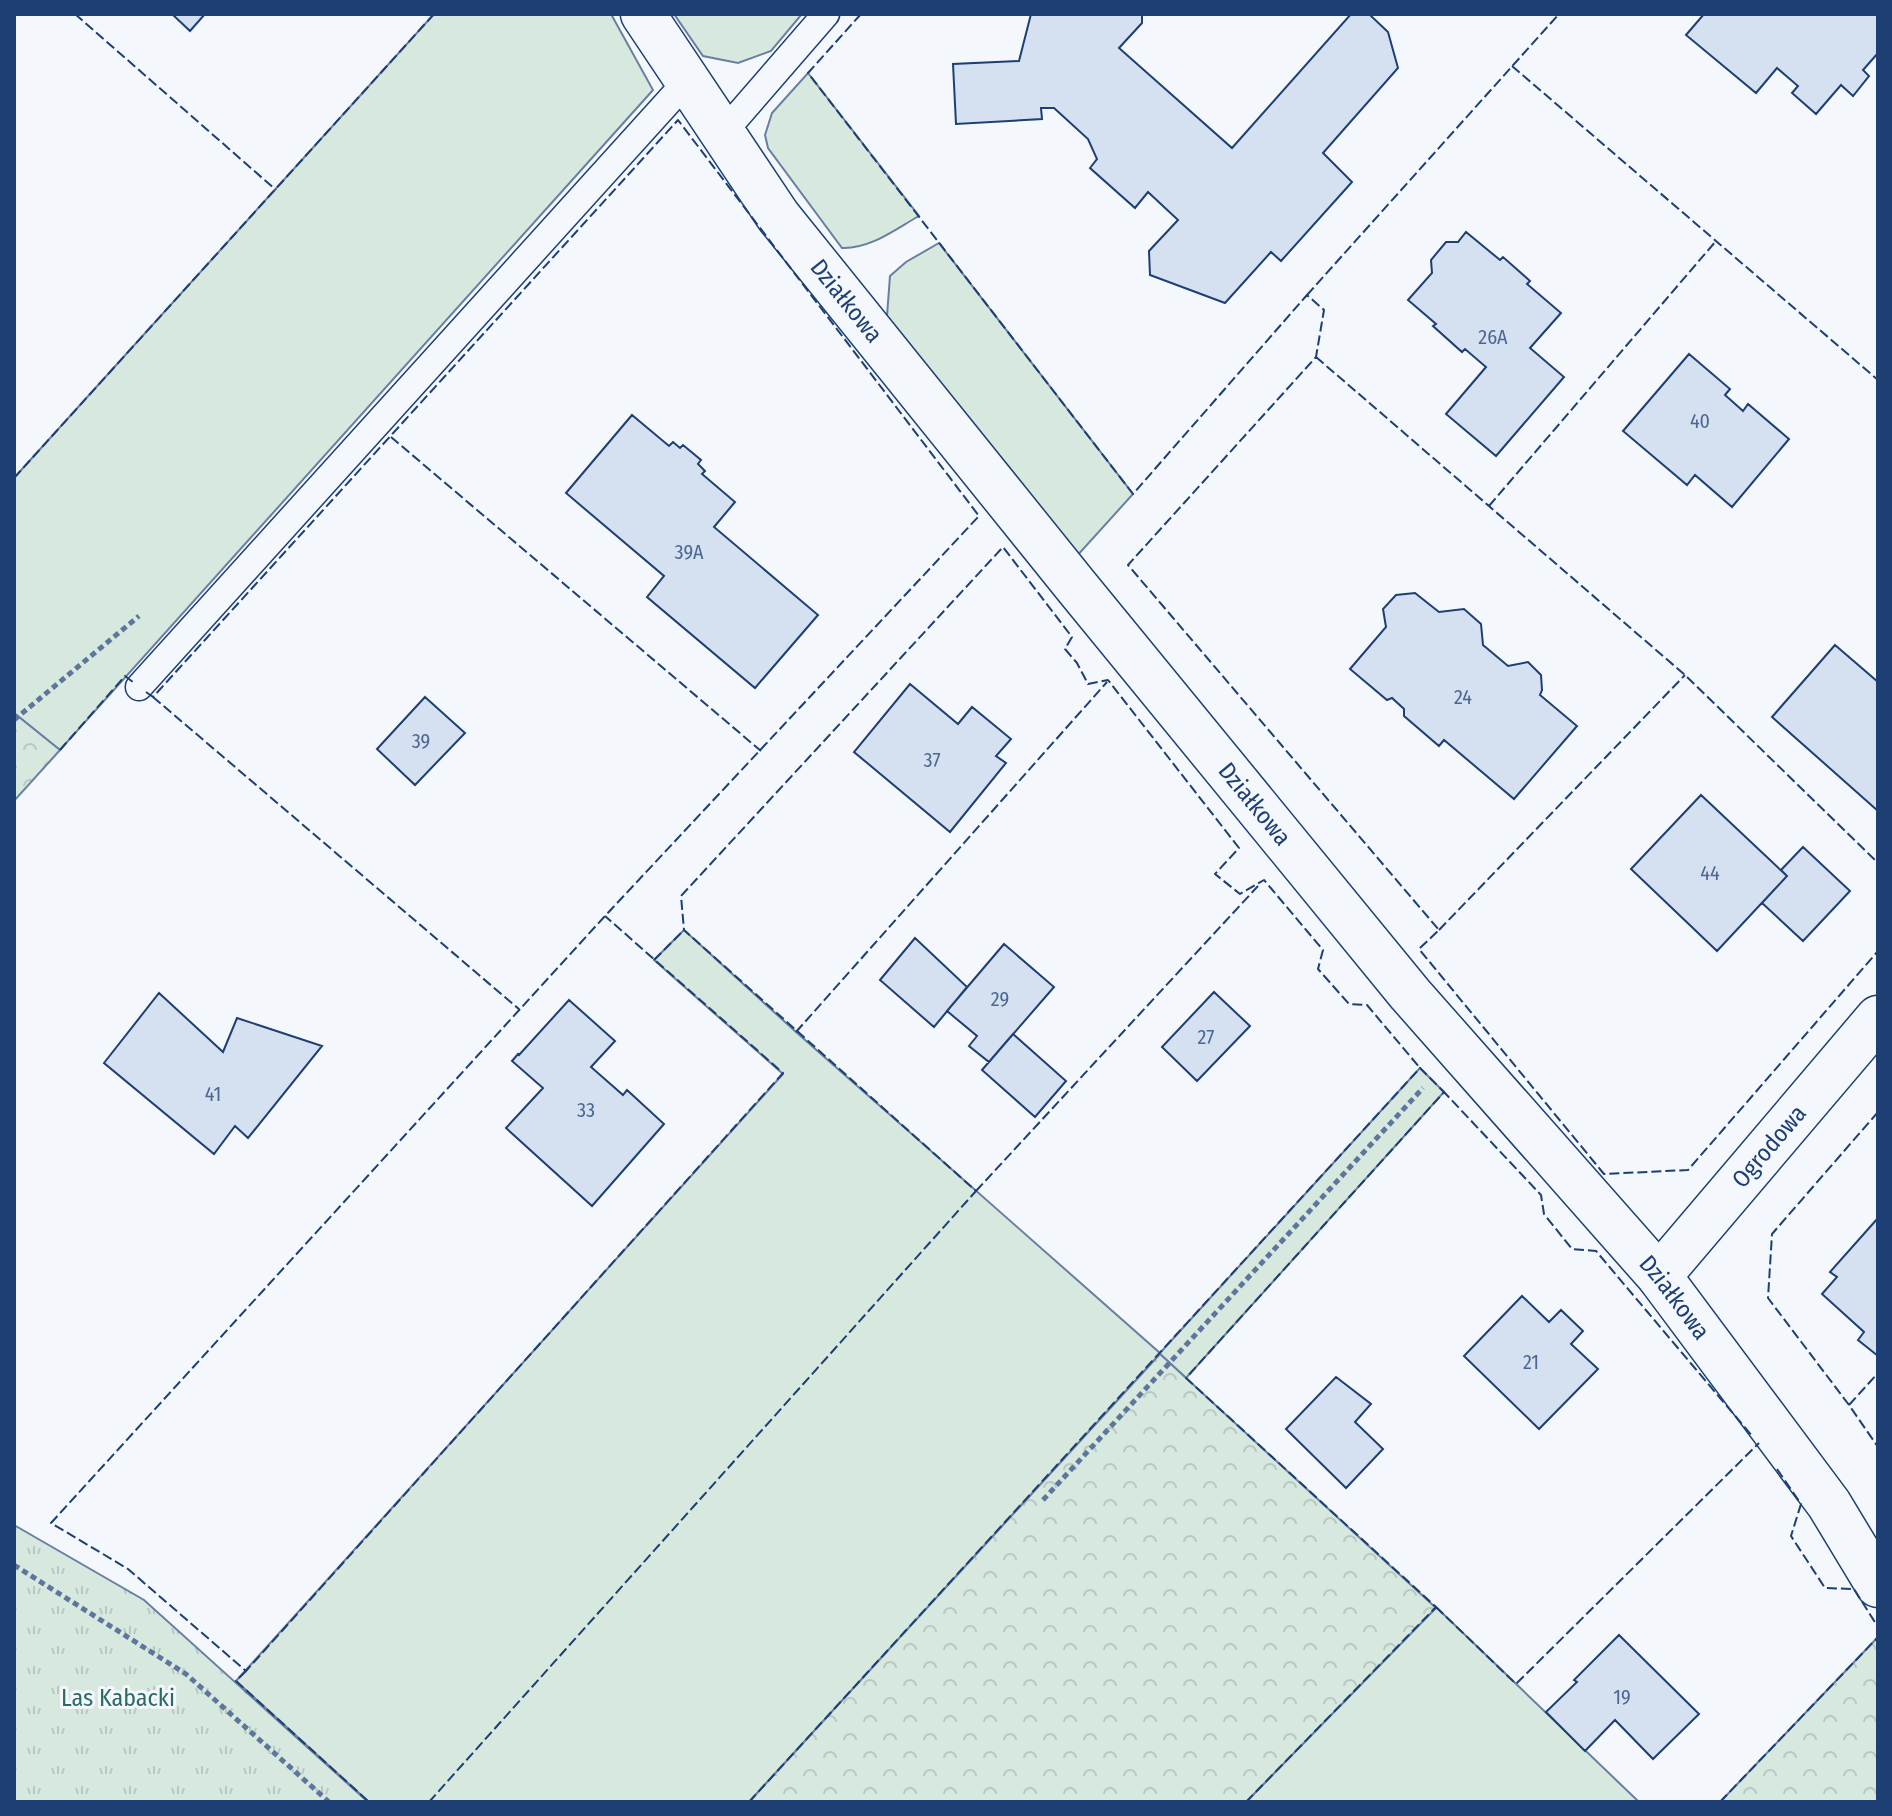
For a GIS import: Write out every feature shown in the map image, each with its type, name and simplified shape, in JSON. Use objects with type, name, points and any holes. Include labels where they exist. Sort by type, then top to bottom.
[{"type":"street","name":"Działkowa","points":[[643,14],[778,216],[1410,994],[1659,1276],[1829,1504],[1878,1585]]},
{"type":"street","name":"Ogrodowa","points":[[1659,1276],[1878,1018]]},
{"type":"lane","points":[[722,134],[826,14]]},
{"type":"lane","points":[[139,687],[688,80]]},
{"type":"path","points":[[1043,1500],[1459,1049]]},
{"type":"path","points":[[14,1565],[186,1674],[329,1802]]},
{"type":"green space","points":[[434,14],[611,14],[653,90],[60,750],[14,713],[14,478]]},
{"type":"green space","points":[[674,14],[802,14],[771,51],[738,63],[703,56]]},
{"type":"green space","points":[[808,73],[919,216],[872,242],[842,248],[768,148],[765,135],[772,113]]},
{"type":"green space","points":[[939,243],[1133,494],[1076,557],[887,316],[890,276],[906,262]]},
{"type":"green space","points":[[14,713],[60,750],[14,801]]},
{"type":"green space","points":[[684,930],[1160,1353],[1420,1068],[1444,1092],[1186,1378],[1160,1354],[749,1802],[369,1802],[236,1681],[783,1074],[654,960]]},
{"type":"green space","points":[[1160,1354],[1436,1608],[1246,1802],[749,1802]]},
{"type":"green space","name":"Las Kabacki","points":[[14,1525],[144,1600],[368,1802],[14,1802]]},
{"type":"green space","points":[[1436,1607],[1639,1802],[1246,1802]]},
{"type":"green space","points":[[1878,1637],[1878,1802],[1720,1802]]},
{"type":"building","points":[[172,14],[205,14],[190,31]]},
{"type":"building","points":[[1031,14],[1142,14],[1142,23],[1119,48],[1232,148],[1351,14],[1369,14],[1388,32],[1398,68],[1323,153],[1352,182],[1281,261],[1271,252],[1225,303],[1150,275],[1149,251],[1178,220],[1148,192],[1135,208],[1090,168],[1097,159],[1088,139],[1054,108],[1041,108],[1042,119],[956,124],[953,64],[1019,61]]},
{"type":"building","points":[[1704,14],[1878,14],[1878,53],[1863,70],[1869,76],[1853,96],[1841,85],[1816,114],[1792,93],[1798,86],[1777,68],[1756,93],[1686,35]]},
{"type":"building","points":[[1466,232],[1500,260],[1503,257],[1530,281],[1527,284],[1561,313],[1530,348],[1564,377],[1496,456],[1446,414],[1486,367],[1465,349],[1462,352],[1408,300],[1432,273],[1431,260],[1446,242],[1458,242]]},
{"type":"building","points":[[1689,354],[1730,389],[1725,395],[1743,411],[1748,404],[1789,439],[1732,507],[1695,475],[1687,485],[1623,431]]},
{"type":"building","points":[[632,415],[669,446],[673,442],[680,448],[683,445],[701,460],[698,464],[705,471],[702,474],[735,502],[714,527],[818,615],[755,688],[647,597],[664,576],[566,493]]},
{"type":"building","points":[[1415,593],[1439,612],[1464,609],[1481,624],[1483,645],[1508,666],[1528,662],[1541,675],[1540,695],[1577,726],[1514,799],[1444,740],[1439,746],[1404,716],[1404,709],[1392,698],[1387,700],[1350,669],[1386,627],[1383,609],[1396,595]]},
{"type":"building","points":[[1835,645],[1878,682],[1878,811],[1772,717]]},
{"type":"building","points":[[910,684],[958,724],[972,707],[1011,739],[996,756],[1006,763],[950,832],[854,752]]},
{"type":"building","points":[[425,697],[465,733],[415,785],[377,749]]},
{"type":"building","points":[[1701,795],[1787,876],[1717,951],[1631,869]]},
{"type":"building","points":[[1803,847],[1850,891],[1803,941],[1762,903],[1787,876],[1781,870]]},
{"type":"building","points":[[915,938],[967,987],[934,1027],[880,980]]},
{"type":"building","points":[[1004,944],[1054,987],[989,1062],[969,1046],[977,1036],[947,1011]]},
{"type":"building","points":[[1214,992],[1250,1026],[1197,1081],[1162,1047]]},
{"type":"building","points":[[159,993],[223,1052],[237,1018],[322,1046],[248,1138],[235,1126],[214,1154],[104,1063]]},
{"type":"building","points":[[569,1000],[615,1041],[591,1067],[623,1095],[627,1090],[664,1124],[592,1206],[506,1128],[543,1088],[512,1061]]},
{"type":"building","points":[[1013,1034],[1066,1081],[1035,1117],[982,1070]]},
{"type":"building","points":[[1878,1218],[1878,1356],[1858,1340],[1864,1332],[1822,1294],[1837,1277],[1830,1272]]},
{"type":"building","points":[[1522,1296],[1549,1322],[1561,1310],[1583,1331],[1571,1344],[1598,1369],[1539,1429],[1464,1356]]},
{"type":"building","points":[[1336,1377],[1371,1404],[1355,1422],[1383,1449],[1346,1488],[1286,1429]]},
{"type":"building","points":[[1619,1635],[1699,1714],[1653,1759],[1615,1720],[1585,1751],[1546,1712]]},
{"type":"fence","points":[[75,14],[276,190]]},
{"type":"fence","points":[[14,478],[434,14]]},
{"type":"fence","points":[[861,14],[808,73],[1133,494],[1307,295],[1324,310],[1316,357],[1128,565],[1439,930],[1419,949],[1604,1174],[1688,1170],[1878,951]]},
{"type":"fence","points":[[1307,295],[1559,14]]},
{"type":"fence","points":[[1512,66],[1878,380]]},
{"type":"fence","points":[[146,692],[153,697],[678,120],[979,516],[605,916],[51,1523],[128,1569],[246,1671],[783,1073],[605,916]]},
{"type":"fence","points":[[1489,506],[1716,241]]},
{"type":"fence","points":[[1316,357],[1685,675],[1878,863]]},
{"type":"fence","points":[[391,437],[761,751]]},
{"type":"fence","points":[[429,1802],[976,1191],[684,930],[681,896],[1003,547],[1072,637],[1065,649],[1088,684],[1108,680],[1239,848],[1215,874],[1240,894],[1264,880],[1323,950],[1318,969],[1349,1004],[1367,1005],[1420,1068]]},
{"type":"fence","points":[[1439,930],[1685,675]]},
{"type":"fence","points":[[60,750],[125,676],[133,682]]},
{"type":"fence","points":[[796,1032],[1107,682]]},
{"type":"fence","points":[[153,697],[520,1010]]},
{"type":"fence","points":[[976,1191],[1258,886]]},
{"type":"fence","points":[[654,960],[684,930]]},
{"type":"fence","points":[[749,1802],[1420,1068],[1444,1092]]},
{"type":"fence","points":[[1246,1802],[1436,1607],[1186,1378],[1444,1092],[1541,1195],[1544,1214],[1572,1249],[1596,1251],[1753,1437]]},
{"type":"fence","points":[[1878,1112],[1772,1234],[1768,1298],[1878,1447]]},
{"type":"fence","points":[[1849,1405],[1878,1373]]},
{"type":"fence","points":[[1436,1607],[1516,1684],[1759,1443]]},
{"type":"fence","points":[[1777,1469],[1801,1504],[1791,1536],[1825,1588],[1854,1589],[1878,1627]]},
{"type":"fence","points":[[1720,1802],[1878,1637]]},
{"type":"fence","points":[[246,1671],[236,1681],[369,1802]]}]
